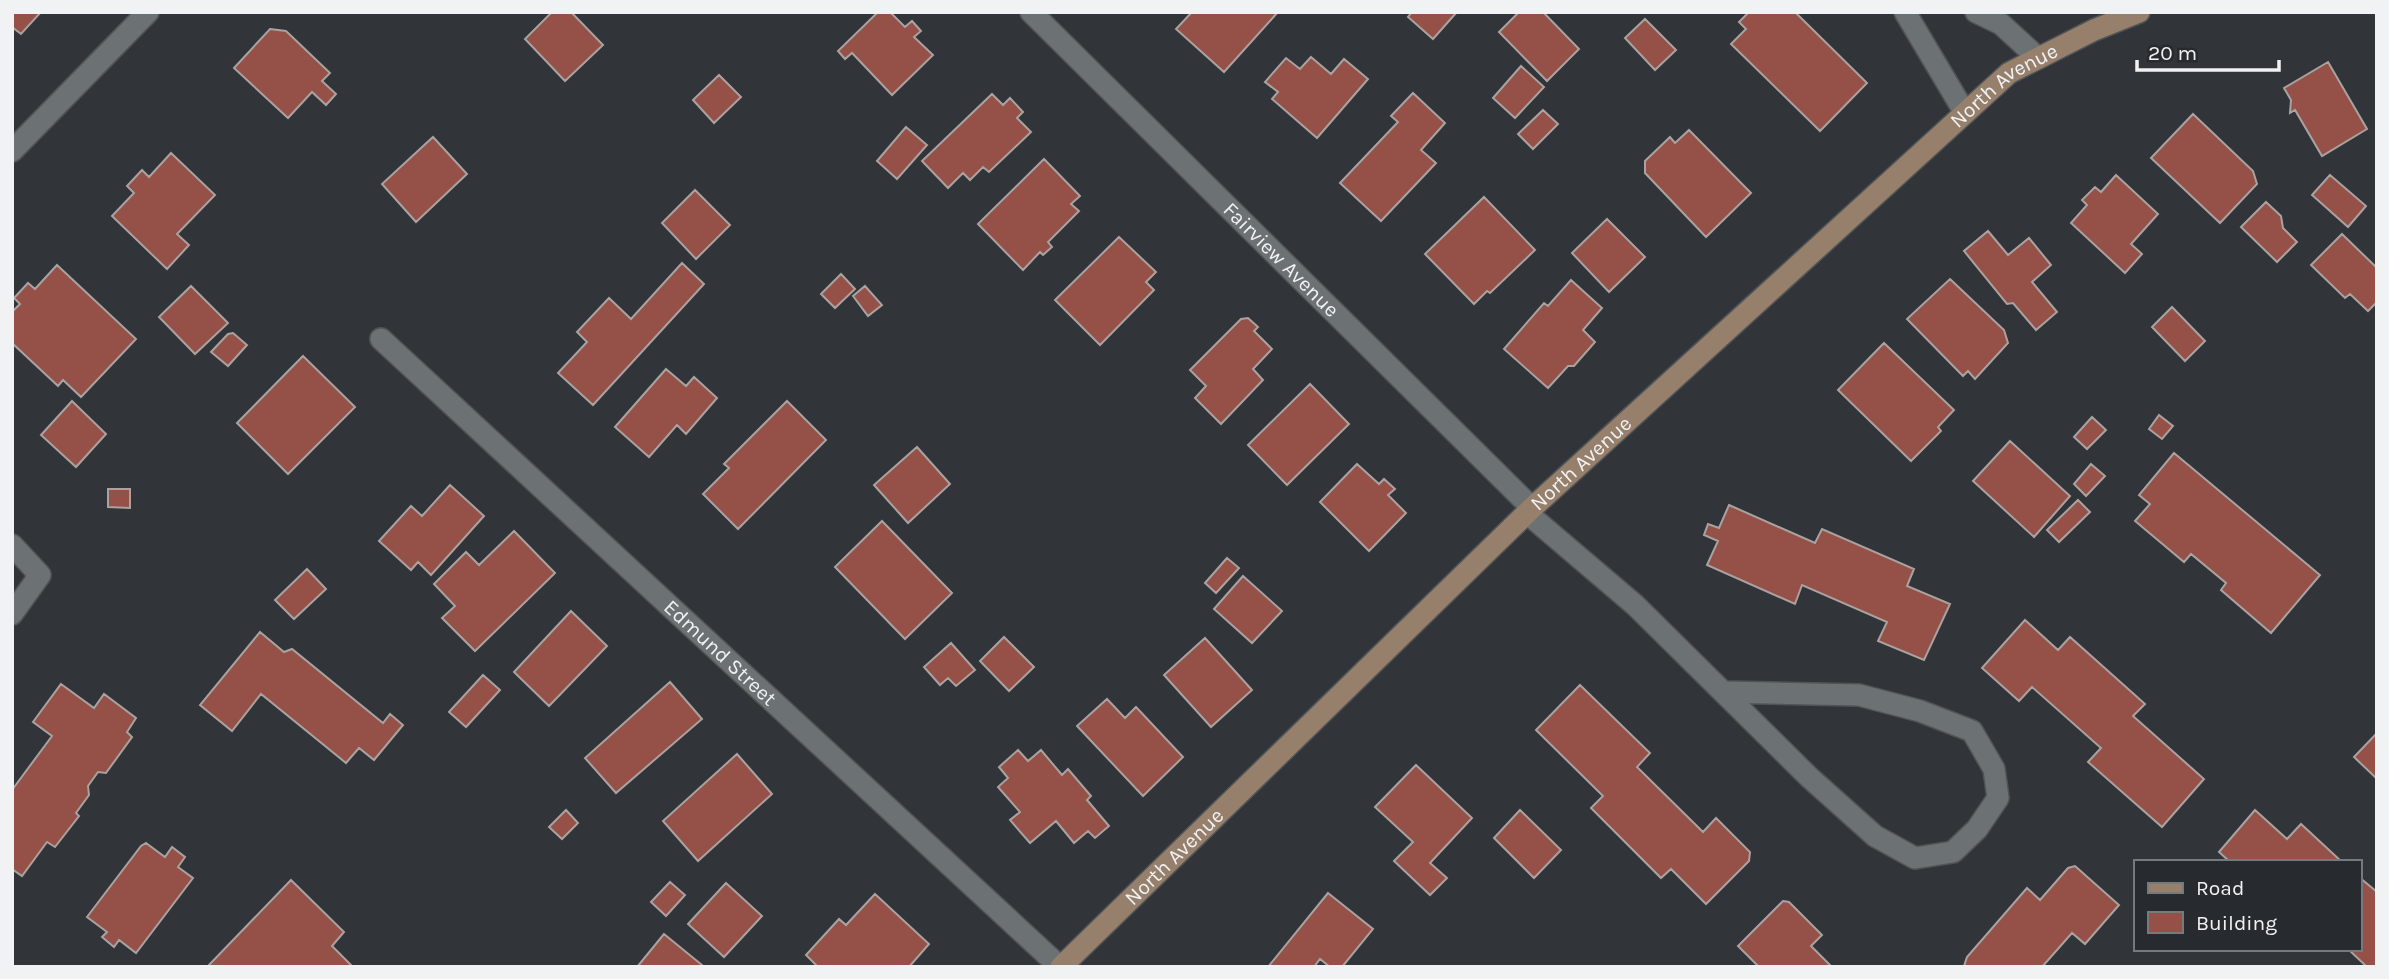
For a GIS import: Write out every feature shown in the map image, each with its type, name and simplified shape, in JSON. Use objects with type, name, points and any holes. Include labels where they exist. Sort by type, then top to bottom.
[{"type":"street","points":[[12,151],[148,12]]},
{"type":"street","name":"Fairview Avenue","points":[[1031,12],[1530,510],[1635,605],[1726,692],[1809,777],[1875,836],[1915,858],[1953,852],[1977,829],[1998,798],[1994,769],[1972,731],[1920,711],[1859,695],[1726,692]]},
{"type":"street","points":[[1905,12],[1965,113]]},
{"type":"street","points":[[1976,12],[2001,24],[2038,58]]},
{"type":"street","name":"North Avenue","points":[[1061,967],[1530,510],[2009,73],[2094,30],[2139,12]]},
{"type":"street","name":"Edmund Street","points":[[381,339],[1061,967]]},
{"type":"street","points":[[12,545],[40,575],[12,614]]},
{"type":"building","points":[[12,12],[41,12],[21,34],[12,27]]},
{"type":"building","points":[[552,12],[571,12],[603,45],[565,81],[525,39]]},
{"type":"building","points":[[878,12],[890,12],[905,27],[912,21],[921,31],[914,37],[933,55],[892,95],[852,53],[845,59],[838,51]]},
{"type":"building","points":[[1192,12],[1278,12],[1224,72],[1176,29]]},
{"type":"building","points":[[1412,12],[1456,13],[1433,39],[1408,17]]},
{"type":"building","points":[[1519,12],[1543,12],[1579,49],[1547,81],[1499,32]]},
{"type":"building","points":[[1749,12],[1795,12],[1867,83],[1820,131],[1731,44],[1746,29],[1739,22]]},
{"type":"building","points":[[1645,19],[1676,50],[1655,70],[1625,38]]},
{"type":"building","points":[[270,29],[286,31],[330,73],[322,81],[336,94],[326,105],[312,92],[288,118],[234,68]]},
{"type":"building","points":[[1311,57],[1331,74],[1344,59],[1368,79],[1317,138],[1272,99],[1278,92],[1265,82],[1286,58],[1300,69]]},
{"type":"building","points":[[2328,62],[2367,129],[2322,156],[2295,110],[2290,113],[2291,100],[2284,88]]},
{"type":"building","points":[[1521,66],[1544,87],[1515,118],[1493,98]]},
{"type":"building","points":[[719,75],[741,97],[714,123],[693,100]]},
{"type":"building","points":[[1413,93],[1445,123],[1421,150],[1436,163],[1381,221],[1340,183],[1398,122],[1391,116]]},
{"type":"building","points":[[992,94],[1003,105],[1010,98],[1023,112],[1017,118],[1031,132],[989,172],[983,167],[970,180],[963,173],[948,188],[922,161]]},
{"type":"building","points":[[1543,110],[1558,124],[1533,149],[1518,134]]},
{"type":"building","points":[[2193,114],[2253,171],[2257,184],[2220,223],[2151,158]]},
{"type":"building","points":[[906,127],[927,145],[897,179],[877,161]]},
{"type":"building","points":[[1689,130],[1751,193],[1706,237],[1645,173],[1645,161],[1670,137],[1675,143]]},
{"type":"building","points":[[433,137],[467,174],[416,222],[382,184]]},
{"type":"building","points":[[171,153],[215,195],[177,234],[189,245],[167,269],[112,216],[134,193],[127,186],[142,170],[149,177]]},
{"type":"building","points":[[1044,159],[1080,196],[1071,204],[1079,211],[1048,242],[1052,247],[1043,255],[1040,252],[1023,270],[978,224]]},
{"type":"building","points":[[2116,175],[2158,214],[2131,244],[2142,254],[2125,273],[2071,223],[2087,205],[2082,200],[2095,187],[2101,192]]},
{"type":"building","points":[[2330,175],[2366,206],[2348,227],[2312,195]]},
{"type":"building","points":[[695,190],[730,225],[696,259],[662,223]]},
{"type":"building","points":[[1484,197],[1535,250],[1490,293],[1487,291],[1474,304],[1425,254]]},
{"type":"building","points":[[2266,202],[2281,216],[2283,228],[2297,242],[2277,262],[2241,227]]},
{"type":"building","points":[[1607,219],[1645,257],[1609,292],[1572,253]]},
{"type":"building","points":[[1988,231],[2008,255],[2029,238],[2051,265],[2032,282],[2057,312],[2036,330],[2013,303],[2007,304],[1964,251]]},
{"type":"building","points":[[2342,234],[2377,268],[2377,302],[2368,311],[2350,294],[2345,298],[2311,265]]},
{"type":"building","points":[[1119,237],[1156,272],[1146,282],[1154,290],[1100,345],[1055,300]]},
{"type":"building","points":[[682,263],[704,284],[593,405],[558,373],[587,342],[577,332],[609,298],[631,319]]},
{"type":"building","points":[[57,265],[136,339],[81,397],[63,380],[58,386],[12,343],[12,312],[20,304],[14,298],[28,283],[35,289]]},
{"type":"building","points":[[841,274],[855,289],[835,308],[821,294]]},
{"type":"building","points":[[1950,279],[2004,330],[2008,343],[1975,379],[1968,371],[1963,376],[1907,319]]},
{"type":"building","points":[[1571,280],[1602,308],[1583,330],[1595,342],[1574,366],[1568,366],[1548,388],[1504,349],[1544,303],[1548,306]]},
{"type":"building","points":[[191,286],[228,323],[195,354],[159,317]]},
{"type":"building","points":[[865,286],[882,305],[868,316],[853,296]]},
{"type":"building","points":[[2172,307],[2205,341],[2185,361],[2152,327]]},
{"type":"building","points":[[1248,318],[1258,327],[1254,331],[1272,349],[1253,369],[1263,380],[1221,424],[1195,398],[1206,386],[1190,370],[1241,319]]},
{"type":"building","points":[[233,333],[247,345],[228,366],[211,352],[228,334]]},
{"type":"building","points":[[1884,343],[1954,410],[1938,427],[1941,431],[1911,461],[1838,390]]},
{"type":"building","points":[[303,356],[355,407],[288,474],[237,423]]},
{"type":"building","points":[[666,369],[686,386],[694,377],[717,398],[686,434],[677,425],[649,457],[615,427]]},
{"type":"building","points":[[1310,384],[1349,424],[1287,485],[1248,445]]},
{"type":"building","points":[[72,401],[106,434],[76,467],[41,435]]},
{"type":"building","points":[[787,401],[826,440],[738,529],[703,494],[729,468],[724,464]]},
{"type":"building","points":[[2159,415],[2173,426],[2162,439],[2149,429]]},
{"type":"building","points":[[2092,417],[2106,430],[2087,449],[2074,437]]},
{"type":"building","points":[[2010,441],[2070,496],[2034,537],[1973,481]]},
{"type":"building","points":[[917,447],[950,484],[908,523],[874,485]]},
{"type":"building","points":[[2174,453],[2320,575],[2271,633],[2221,590],[2226,583],[2191,554],[2184,562],[2135,521],[2150,504],[2139,495]]},
{"type":"building","points":[[1357,464],[1379,484],[1384,479],[1395,489],[1388,495],[1406,513],[1369,551],[1320,502]]},
{"type":"building","points":[[2091,464],[2105,476],[2086,496],[2074,484]]},
{"type":"building","points":[[450,485],[484,516],[431,575],[418,562],[411,570],[379,541],[411,506],[422,516]]},
{"type":"building","points":[[108,489],[130,489],[130,508],[108,507]]},
{"type":"building","points":[[2078,500],[2090,512],[2059,542],[2047,530]]},
{"type":"building","points":[[1729,505],[1815,543],[1822,529],[1914,569],[1907,586],[1950,604],[1924,660],[1878,641],[1887,622],[1802,585],[1795,604],[1707,565],[1718,541],[1704,535],[1708,524],[1719,528]]},
{"type":"building","points":[[882,521],[952,593],[905,639],[835,567]]},
{"type":"building","points":[[514,531],[555,573],[475,651],[442,618],[455,606],[434,584],[466,552],[479,565]]},
{"type":"building","points":[[1227,558],[1239,568],[1216,593],[1205,583]]},
{"type":"building","points":[[307,569],[326,589],[294,619],[275,600]]},
{"type":"building","points":[[1243,576],[1282,611],[1252,643],[1214,609]]},
{"type":"building","points":[[571,611],[607,646],[549,706],[514,672]]},
{"type":"building","points":[[2025,620],[2058,650],[2070,637],[2145,704],[2133,716],[2204,779],[2162,827],[2088,762],[2101,748],[2032,687],[2019,701],[1982,668]]},
{"type":"building","points":[[260,632],[284,652],[292,649],[383,723],[390,714],[403,725],[374,760],[359,748],[346,763],[261,694],[232,731],[200,705]]},
{"type":"building","points":[[1004,637],[1034,667],[1009,691],[980,661]]},
{"type":"building","points":[[1205,638],[1252,690],[1211,727],[1164,675]]},
{"type":"building","points":[[951,643],[975,670],[956,686],[948,678],[940,685],[924,667]]},
{"type":"building","points":[[483,675],[500,690],[466,727],[449,712]]},
{"type":"building","points":[[670,682],[702,719],[616,793],[585,758]]},
{"type":"building","points":[[61,684],[94,708],[104,694],[136,718],[127,732],[132,737],[106,773],[98,772],[88,786],[89,795],[76,813],[79,816],[55,847],[47,842],[22,876],[12,869],[12,790],[52,736],[33,722]]},
{"type":"building","points":[[1580,685],[1650,753],[1637,767],[1703,832],[1716,818],[1750,852],[1749,861],[1706,904],[1671,869],[1661,878],[1591,808],[1603,796],[1536,730]]},
{"type":"building","points":[[1107,699],[1125,718],[1136,707],[1183,757],[1143,796],[1077,726]]},
{"type":"building","points":[[2377,733],[2377,779],[2354,757]]},
{"type":"building","points":[[1018,750],[1028,761],[1041,750],[1062,775],[1068,769],[1091,796],[1087,800],[1109,826],[1095,838],[1088,831],[1074,843],[1056,821],[1030,843],[1010,820],[1020,812],[998,787],[1008,778],[999,767]]},
{"type":"building","points":[[737,754],[772,794],[698,861],[663,821]]},
{"type":"building","points":[[1416,765],[1472,818],[1430,863],[1447,878],[1430,895],[1394,861],[1413,842],[1375,807]]},
{"type":"building","points":[[566,810],[578,823],[562,839],[549,827]]},
{"type":"building","points":[[1520,810],[1561,850],[1534,878],[1494,838]]},
{"type":"building","points":[[2255,810],[2287,839],[2301,824],[2340,860],[2228,860],[2219,852]]},
{"type":"building","points":[[146,843],[165,857],[172,847],[185,857],[178,867],[193,878],[136,953],[119,940],[114,947],[102,937],[107,932],[87,917]]},
{"type":"building","points":[[2075,866],[2119,905],[2085,944],[2072,933],[2042,967],[1964,966],[1967,957],[2027,888],[2040,900],[2068,868]]},
{"type":"building","points":[[2361,879],[2377,892],[2377,967],[2367,967],[2350,951],[2361,951]]},
{"type":"building","points":[[291,880],[344,932],[332,946],[353,967],[207,967]]},
{"type":"building","points":[[670,882],[685,895],[666,916],[651,902]]},
{"type":"building","points":[[726,883],[762,916],[724,957],[688,924]]},
{"type":"building","points":[[1328,893],[1373,929],[1342,967],[1330,967],[1320,959],[1314,967],[1268,967]]},
{"type":"building","points":[[875,894],[929,944],[909,967],[818,967],[806,955],[839,919],[846,925]]},
{"type":"building","points":[[1783,901],[1789,902],[1822,935],[1811,946],[1832,967],[1759,967],[1738,946]]},
{"type":"building","points":[[664,934],[702,965],[637,967]]}]
